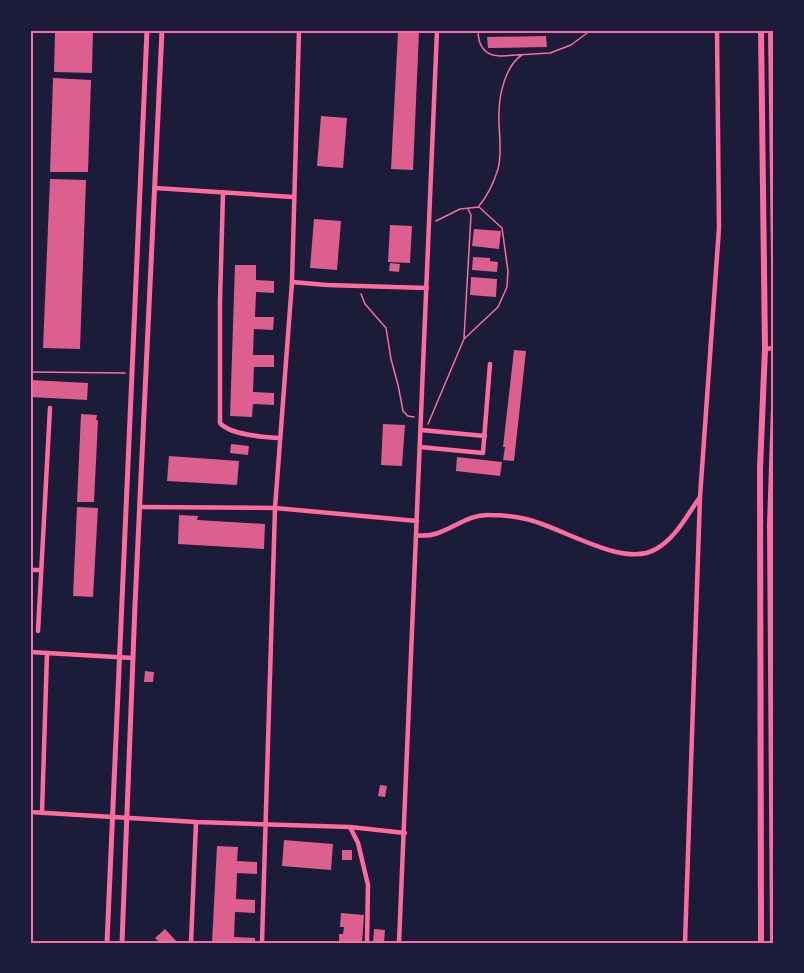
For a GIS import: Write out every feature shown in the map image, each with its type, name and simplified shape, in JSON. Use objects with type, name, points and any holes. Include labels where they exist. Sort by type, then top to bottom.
[{"type":"main road","points":[[761,30],[765,349],[760,468],[761,943]]},
{"type":"main road","points":[[771,30],[774,262]]},
{"type":"main road","points":[[773,943],[774,406]]},
{"type":"street","points":[[107,943],[147,30]]},
{"type":"street","points":[[122,943],[162,30]]},
{"type":"street","points":[[262,943],[275,508],[292,282],[298,30]]},
{"type":"street","points":[[399,943],[420,447],[423,431],[421,418],[437,30]]},
{"type":"street","points":[[685,943],[700,497],[719,228],[717,30]]},
{"type":"street","points":[[762,170],[773,168]]},
{"type":"street","points":[[155,188],[293,197]]},
{"type":"street","points":[[223,192],[220,423],[223,427],[233,430],[279,438]]},
{"type":"street","points":[[292,282],[427,288]]},
{"type":"street","points":[[765,349],[774,348]]},
{"type":"street","points":[[420,447],[483,453],[490,364]]},
{"type":"street","points":[[38,631],[50,408]]},
{"type":"street","points":[[423,431],[485,436]]},
{"type":"street","points":[[416,535],[427,537],[447,530],[471,517],[487,514],[526,519],[610,550],[629,554],[649,553],[659,548],[673,534],[700,497]]},
{"type":"street","points":[[140,507],[275,508],[417,521]]},
{"type":"street","points":[[761,526],[772,525]]},
{"type":"street","points":[[30,570],[40,570]]},
{"type":"street","points":[[30,652],[119,659],[133,658]]},
{"type":"street","points":[[42,813],[47,653]]},
{"type":"street","points":[[761,709],[772,707]]},
{"type":"street","points":[[30,812],[196,822],[350,827],[405,832]]},
{"type":"street","points":[[191,943],[196,822]]},
{"type":"street","points":[[350,827],[358,843],[368,885],[367,943]]},
{"type":"street","points":[[761,901],[774,900]]},
{"type":"path","points":[[478,30],[478,40],[485,52],[494,56],[550,53],[565,49],[591,30]]},
{"type":"path","points":[[479,207],[490,190],[498,168],[500,154],[498,112],[508,70],[513,60],[522,55]]},
{"type":"path","points":[[429,224],[454,211],[479,207],[502,228],[508,270],[507,287],[498,307],[464,339]]},
{"type":"path","points":[[423,431],[464,339],[471,215],[468,208]]},
{"type":"path","points":[[359,285],[365,304],[386,327],[403,411],[408,416],[421,418]]},
{"type":"path","points":[[30,372],[132,373]]},
{"type":"building","points":[[55,30],[93,30],[92,73],[54,72]]},
{"type":"building","points":[[398,32],[419,32],[413,170],[391,169]]},
{"type":"building","points":[[546,36],[547,47],[488,48],[487,37]]},
{"type":"building","points":[[53,78],[91,80],[88,172],[50,172]]},
{"type":"building","points":[[321,116],[347,118],[343,168],[317,166]]},
{"type":"building","points":[[50,179],[86,180],[80,349],[43,348]]},
{"type":"building","points":[[314,219],[341,221],[337,270],[310,268]]},
{"type":"building","points":[[390,225],[412,226],[410,263],[388,262]]},
{"type":"building","points":[[474,229],[501,231],[499,249],[472,246]]},
{"type":"building","points":[[473,257],[490,258],[490,261],[498,262],[497,272],[472,270]]},
{"type":"building","points":[[390,263],[400,264],[399,272],[389,271]]},
{"type":"building","points":[[235,265],[256,265],[256,280],[274,281],[274,293],[256,292],[255,317],[274,317],[273,330],[254,329],[253,355],[274,355],[274,367],[254,367],[253,392],[274,393],[274,405],[253,404],[252,417],[230,416]]},
{"type":"building","points":[[471,277],[497,279],[496,297],[470,295]]},
{"type":"building","points":[[514,350],[526,351],[514,461],[503,460],[505,447],[503,447]]},
{"type":"building","points":[[30,380],[88,383],[87,400],[30,397]]},
{"type":"building","points":[[81,414],[97,415],[96,420],[98,420],[94,502],[77,502]]},
{"type":"building","points":[[383,424],[405,425],[402,466],[381,465]]},
{"type":"building","points":[[231,444],[249,446],[248,455],[230,453]]},
{"type":"building","points":[[169,456],[239,461],[237,485],[167,481]]},
{"type":"building","points":[[457,457],[502,462],[500,476],[456,471]]},
{"type":"building","points":[[77,507],[98,508],[93,597],[73,596]]},
{"type":"building","points":[[179,515],[198,516],[197,520],[265,524],[264,549],[178,544]]},
{"type":"building","points":[[145,671],[154,672],[153,682],[144,682]]},
{"type":"building","points":[[30,672],[33,672],[32,741],[30,741]]},
{"type":"building","points":[[380,785],[387,786],[385,797],[378,796]]},
{"type":"building","points":[[284,840],[333,844],[331,870],[282,866]]},
{"type":"building","points":[[217,846],[238,847],[237,861],[257,862],[257,874],[237,873],[236,899],[255,900],[255,913],[235,912],[234,937],[255,938],[255,943],[212,943]]},
{"type":"building","points":[[342,850],[352,850],[352,860],[342,860]]},
{"type":"building","points":[[341,913],[364,915],[362,943],[339,943],[339,934],[343,934],[344,927],[340,927]]},
{"type":"building","points":[[165,929],[176,943],[160,943],[155,938]]},
{"type":"building","points":[[374,929],[385,930],[384,943],[373,943]]}]
